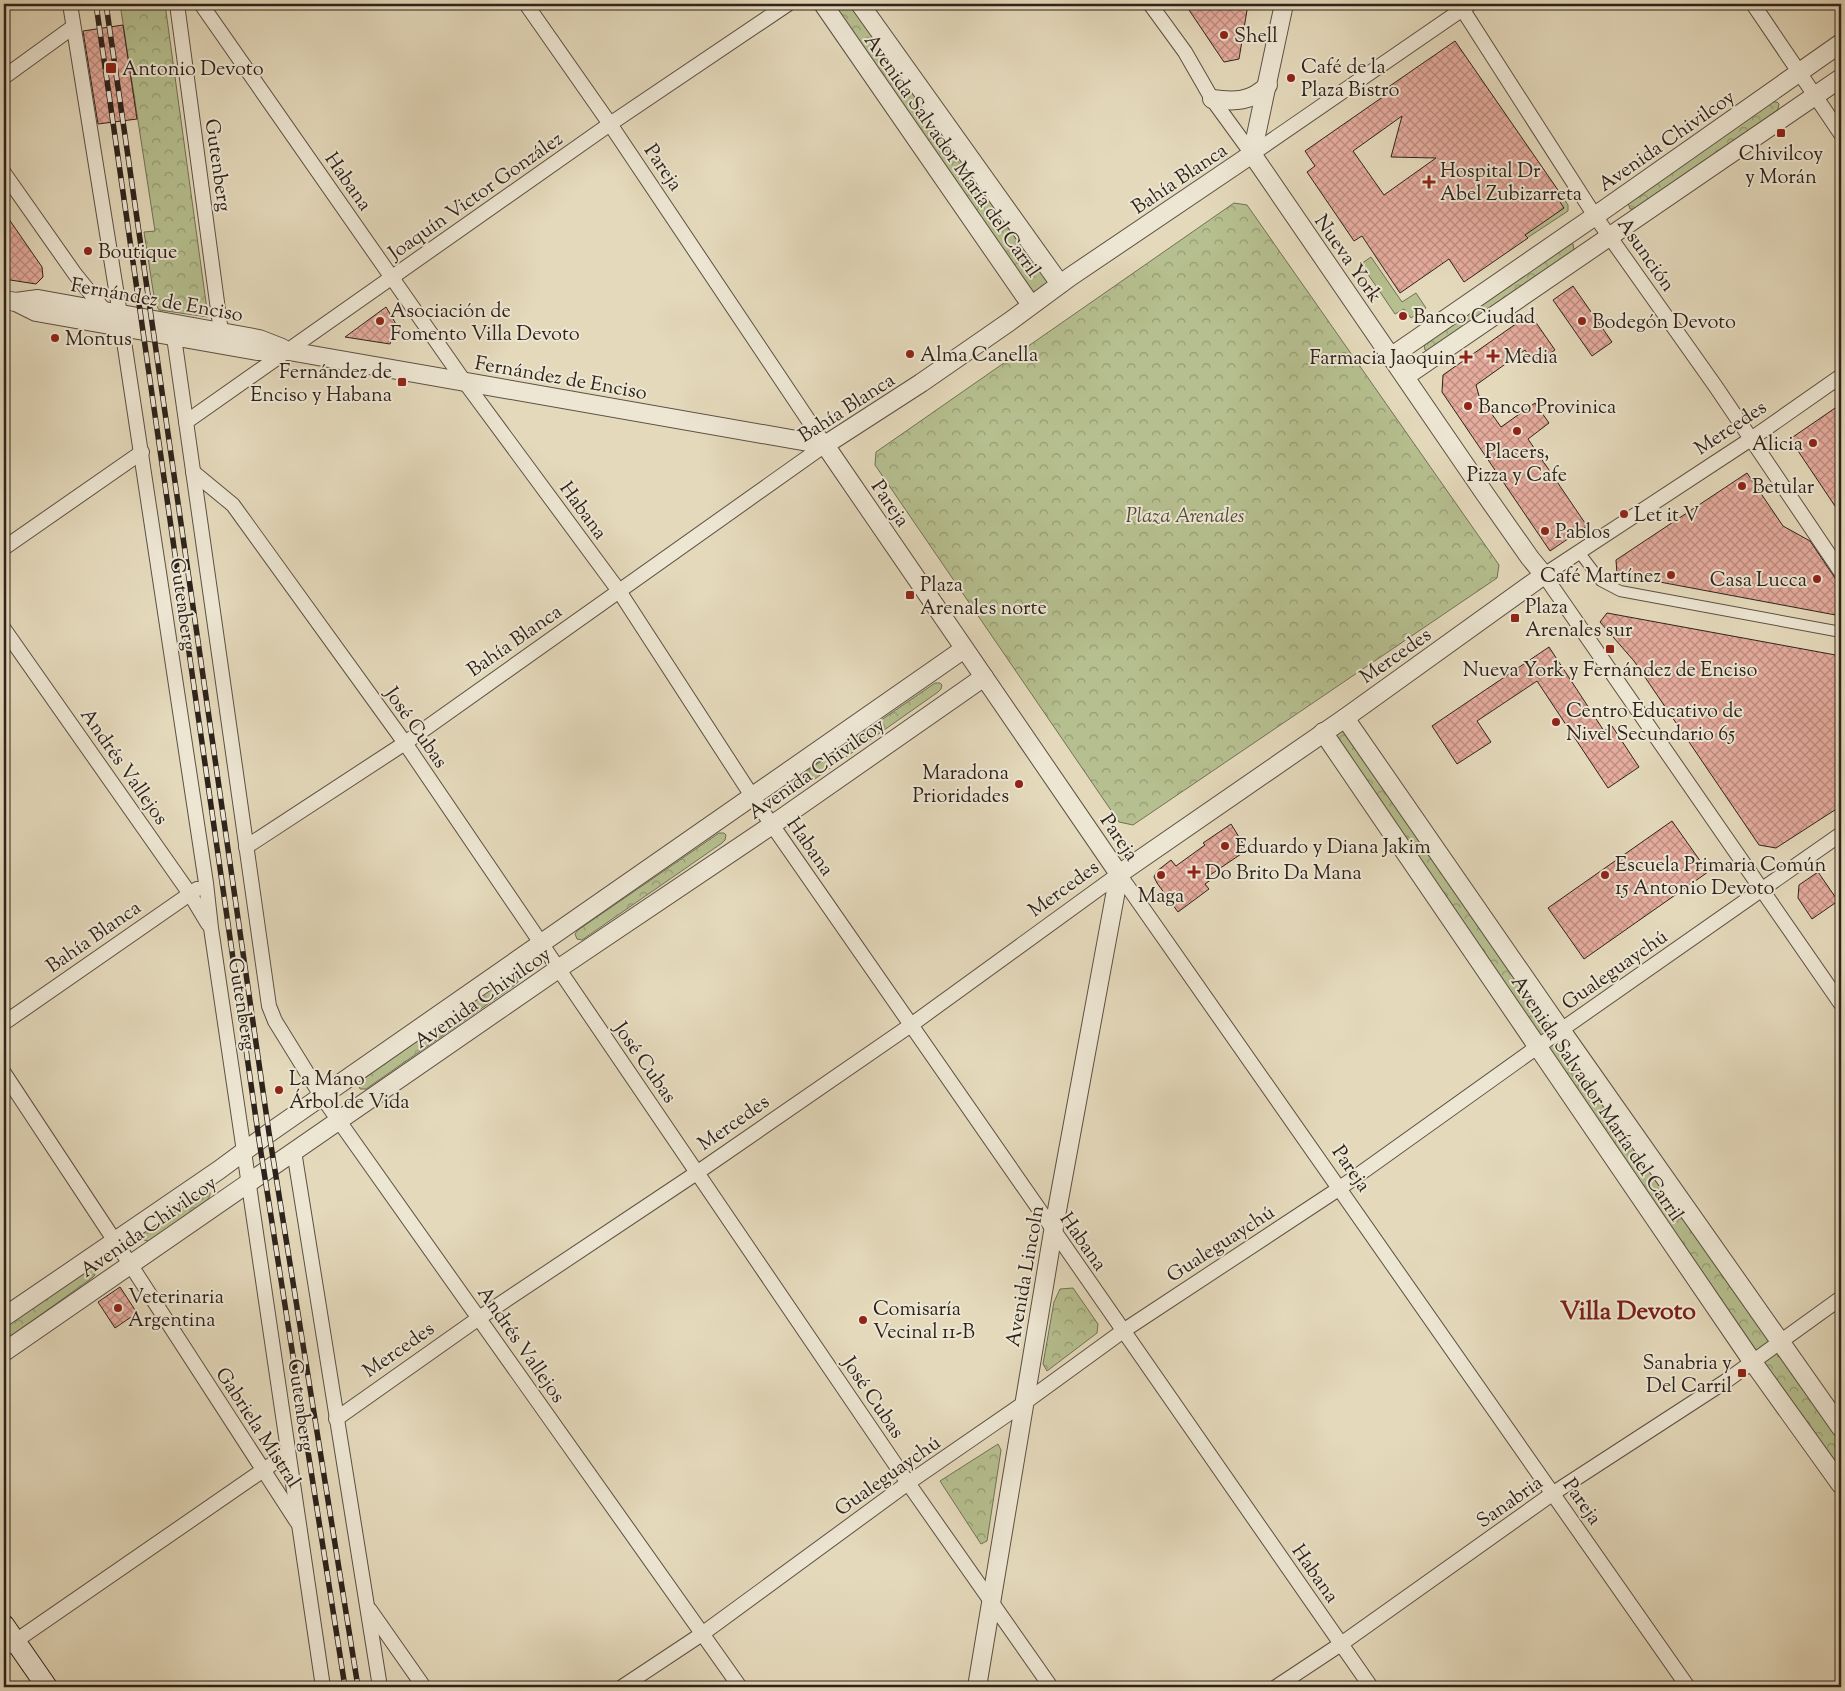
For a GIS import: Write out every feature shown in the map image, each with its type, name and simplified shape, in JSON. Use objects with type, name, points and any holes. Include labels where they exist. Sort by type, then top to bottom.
[{"type":"main road","points":[[7,1638],[48,1687]]},
{"type":"street","name":"Gutenberg","points":[[70,4],[115,318],[142,452],[323,1687]]},
{"type":"street","name":"Gutenberg","points":[[177,4],[221,332]]},
{"type":"street","name":"Habana","points":[[201,4],[464,381],[619,591],[752,796],[1053,1232],[1371,1687]]},
{"type":"street","name":"Pareja","points":[[526,4],[610,124],[964,649],[1119,874],[1688,1687]]},
{"type":"street","name":"Joaquín Victor González","points":[[186,422],[610,124],[788,4]]},
{"type":"street","name":"Avenida Salvador María del Carril","points":[[823,4],[1031,305]]},
{"type":"street","name":"Avenida Salvador María del Carril","points":[[860,4],[1060,284]]},
{"type":"street","name":"Nueva York","points":[[1150,4],[1185,52],[1212,99],[1841,1004]]},
{"type":"street","points":[[1252,154],[1284,4]]},
{"type":"street","points":[[1753,4],[1841,134]]},
{"type":"street","name":"Bahía Blanca","points":[[246,847],[405,743],[826,444],[921,383],[1060,284],[1252,154],[1464,6]]},
{"type":"street","name":"Asunción","points":[[1464,6],[1596,216],[1841,572]]},
{"type":"street","points":[[4,77],[73,27]]},
{"type":"street","name":"Avenida Chivilcoy","points":[[1392,356],[1596,216],[1841,43]]},
{"type":"street","points":[[1406,376],[1841,78]]},
{"type":"street","points":[[1212,99],[1242,101],[1255,96],[1268,85]]},
{"type":"street","points":[[4,173],[75,274],[115,318]]},
{"type":"street","name":"Fernández de Enciso","points":[[10,301],[38,299],[115,318],[174,337],[257,351],[289,351],[826,444]]},
{"type":"street","name":"Fernández de Enciso","points":[[10,301],[36,312],[115,318],[221,332],[259,339],[289,351]]},
{"type":"street","name":"Gutenberg","points":[[174,337],[269,1006],[275,1021]]},
{"type":"street","name":"Mercedes","points":[[336,1418],[479,1318],[698,1172],[911,1025],[1119,874],[1345,718],[1544,576],[1751,439],[1841,376]]},
{"type":"street","points":[[4,548],[142,452]]},
{"type":"street","name":"José Cubas","points":[[193,472],[233,505],[405,743],[908,1483],[1050,1687]]},
{"type":"street","points":[[1579,552],[1601,581],[1610,588],[1841,632]]},
{"type":"street","name":"Andrés Vallejos","points":[[4,629],[190,894],[211,928]]},
{"type":"street","name":"Avenida Chivilcoy","points":[[4,1317],[964,649]]},
{"type":"street","name":"Avenida Chivilcoy","points":[[4,1352],[249,1181],[772,825],[984,677]]},
{"type":"street","name":"Avenida Salvador María del Carril","points":[[1345,718],[1561,1030],[1841,1428]]},
{"type":"street","name":"Avenida Salvador María del Carril","points":[[1323,732],[1752,1361],[1841,1485]]},
{"type":"street","name":"Gualeguaychú","points":[[622,1687],[702,1634],[908,1483],[1024,1403],[1123,1331],[1340,1188],[1538,1046],[1841,834]]},
{"type":"street","name":"Avenida Lincoln","points":[[977,1687],[1053,1232],[1119,874]]},
{"type":"street","name":"Bahía Blanca","points":[[4,1023],[206,883]]},
{"type":"street","name":"Andrés Vallejos","points":[[275,1021],[322,1096],[740,1687]]},
{"type":"street","name":"Gabriela Mistral","points":[[4,1074],[115,1241],[300,1527]]},
{"type":"street","name":"Gutenberg","points":[[294,1151],[380,1687]]},
{"type":"street","name":"Sanabria","points":[[1276,1687],[1341,1644],[1552,1494],[1726,1381],[1841,1298]]},
{"type":"street","points":[[7,1638],[288,1453]]},
{"type":"street","points":[[368,1608],[424,1687]]},
{"type":"green space","points":[[120,4],[165,4],[208,317],[159,310],[155,303],[144,232],[155,231]]},
{"type":"green space","points":[[823,4],[860,4],[1060,284],[1031,305]]},
{"type":"green space","points":[[1772,102],[1779,104],[1775,112],[1635,209],[1630,209],[1628,203]]},
{"type":"green space","points":[[1560,193],[1568,205],[1568,211],[1527,238],[1525,235]]},
{"type":"green space","name":"Plaza Arenales","points":[[1234,203],[1247,205],[1499,565],[1497,578],[1133,825],[1119,822],[875,465],[876,452]]},
{"type":"green space","points":[[1569,243],[1573,244],[1574,250],[1571,253],[1429,351],[1425,350],[1424,344]]},
{"type":"green space","points":[[1371,257],[1402,302],[1416,293],[1426,308],[1411,318],[1404,309],[1395,314],[1361,264]]},
{"type":"green space","points":[[935,683],[942,685],[938,692],[799,790],[793,789],[792,784],[794,780]]},
{"type":"green space","points":[[1339,722],[1841,1428],[1841,1485],[1323,732]]},
{"type":"green space","points":[[719,833],[726,835],[722,843],[582,940],[577,939],[575,934],[578,930]]},
{"type":"green space","points":[[511,975],[517,976],[518,982],[515,985],[366,1089],[360,1089],[359,1085],[362,1080]]},
{"type":"green space","points":[[205,1190],[209,1190],[210,1193],[207,1200],[149,1241],[144,1240],[142,1235],[145,1232]]},
{"type":"green space","points":[[88,1269],[93,1269],[95,1275],[92,1278],[4,1341],[4,1328]]},
{"type":"green space","points":[[1073,1288],[1098,1324],[1097,1333],[1047,1371],[1043,1364],[1054,1302],[1060,1289]]},
{"type":"green space","points":[[998,1444],[1001,1450],[987,1541],[981,1544],[940,1481]]},
{"type":"building","name":"Shell","points":[[1198,4],[1248,4],[1239,59],[1224,62],[1189,10]]},
{"type":"building","points":[[123,25],[137,119],[98,124],[83,31]]},
{"type":"building","name":"Hospital Dr Abel Zubizarreta","points":[[1455,41],[1560,193],[1556,196],[1564,208],[1525,235],[1528,238],[1464,282],[1449,259],[1400,293],[1362,236],[1354,241],[1307,172],[1315,166],[1305,151],[1387,94],[1384,90]],"holes":[[[1402,116],[1391,157],[1436,158],[1384,195],[1353,151]]]},
{"type":"building","points":[[4,212],[42,267],[43,277],[36,284],[4,279]]},
{"type":"building","name":"Bodegón Devoto","points":[[1573,286],[1612,342],[1592,356],[1553,300]]},
{"type":"building","name":"Asociación de Fomento Villa Devoto","points":[[386,307],[400,331],[392,336],[390,344],[345,337]]},
{"type":"building","points":[[1530,314],[1555,350],[1534,364],[1525,350],[1476,385],[1479,396],[1501,427],[1535,403],[1549,423],[1528,439],[1587,526],[1550,551],[1442,392],[1443,375]]},
{"type":"building","points":[[1841,404],[1841,515],[1790,439]]},
{"type":"building","points":[[1747,473],[1783,526],[1810,541],[1835,578],[1841,588],[1841,616],[1617,574],[1616,560]]},
{"type":"building","points":[[1607,613],[1841,656],[1841,806],[1776,848],[1759,845],[1634,661],[1600,622]]},
{"type":"building","points":[[1549,647],[1604,731],[1612,726],[1639,767],[1608,788],[1537,681],[1477,721],[1491,742],[1457,764],[1432,726]]},
{"type":"building","points":[[1672,821],[1708,872],[1584,959],[1548,908]]},
{"type":"building","points":[[1231,824],[1247,850],[1210,875],[1212,879],[1205,884],[1209,889],[1178,912],[1157,883],[1154,877],[1157,871],[1171,860],[1176,866],[1205,845],[1203,843]]},
{"type":"building","points":[[1818,872],[1838,901],[1812,919],[1798,898],[1799,885]]},
{"type":"building","name":"Veterinaria Argentina","points":[[120,1287],[137,1313],[115,1328],[98,1302]]},
{"type":"railway","points":[[96,4],[259,1140],[345,1687]]},
{"type":"railway","points":[[106,4],[269,1133],[358,1687]]},
{"type":"place","name":"Shell","points":[[1224,35]]},
{"type":"place","name":"Antonio Devoto","points":[[111,68]]},
{"type":"place","name":"Café de la Plaza Bistro","points":[[1291,78]]},
{"type":"place","name":"Chivilcoy y Morán","points":[[1781,133]]},
{"type":"place","name":"Hospital Dr Abel Zubizarreta","points":[[1429,182]]},
{"type":"place","name":"Boutique","points":[[88,251]]},
{"type":"place","name":"Banco Ciudad","points":[[1403,316]]},
{"type":"place","name":"Asociación de Fomento Villa Devoto","points":[[380,321]]},
{"type":"place","name":"Bodegón Devoto","points":[[1582,321]]},
{"type":"place","name":"Montus","points":[[55,338]]},
{"type":"place","name":"Alma Canella","points":[[910,354]]},
{"type":"place","name":"Media","points":[[1493,356]]},
{"type":"place","name":"Farmacia Jaoquin","points":[[1466,357]]},
{"type":"place","name":"Fernández de Enciso y Habana","points":[[402,382]]},
{"type":"place","name":"Banco Provinica","points":[[1468,406]]},
{"type":"place","name":"Placers, Pizza y Cafe","points":[[1517,431]]},
{"type":"place","name":"Alicia","points":[[1813,443]]},
{"type":"place","name":"Betular","points":[[1742,486]]},
{"type":"place","name":"Let it V","points":[[1624,514]]},
{"type":"place","name":"Pablos","points":[[1545,531]]},
{"type":"place","name":"Café Martínez","points":[[1671,575]]},
{"type":"place","name":"Casa Lucca","points":[[1817,579]]},
{"type":"place","name":"Plaza Arenales norte","points":[[910,595]]},
{"type":"place","name":"Plaza Arenales sur","points":[[1515,618]]},
{"type":"place","name":"Nueva York y Fernández de Enciso","points":[[1610,649]]},
{"type":"place","name":"Centro Educativo de Nivel Secundario 65","points":[[1556,722]]},
{"type":"place","name":"Maradona Prioridades","points":[[1019,784]]},
{"type":"place","name":"Eduardo y Diana Jakim","points":[[1225,846]]},
{"type":"place","name":"Do Brito Da Mana","points":[[1194,872]]},
{"type":"place","name":"Maga","points":[[1161,875]]},
{"type":"place","name":"Escuela Primaria Común 15 Antonio Devoto","points":[[1605,875]]},
{"type":"place","name":"La Mano Árbol de Vida","points":[[279,1090]]},
{"type":"place","name":"Veterinaria Argentina","points":[[118,1308]]},
{"type":"place","name":"Comisaría Vecinal 11-B","points":[[863,1320]]},
{"type":"place","name":"Sanabria y Del Carril","points":[[1742,1373]]},
{"type":"district","name":"Villa Devoto","points":[[1628,1310]]}]
